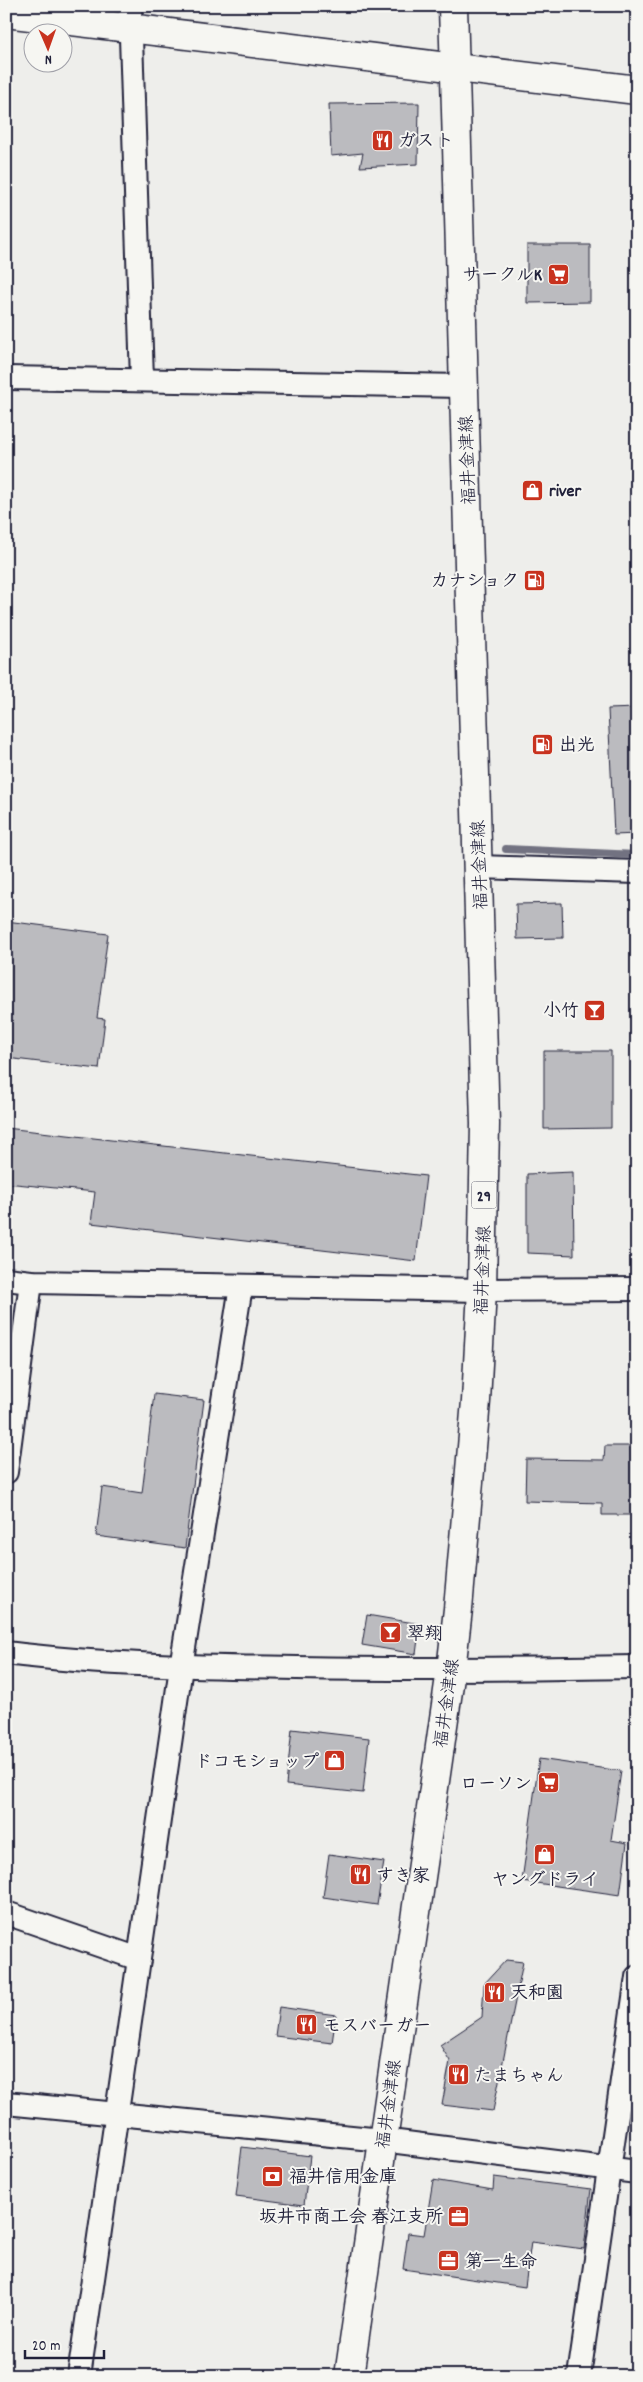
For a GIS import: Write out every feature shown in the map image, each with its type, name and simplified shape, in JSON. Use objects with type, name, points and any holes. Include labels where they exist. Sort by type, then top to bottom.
[{"type":"main road","name":"福井金津線","points":[[349,2376],[451,1670],[467,1508],[482,1290],[485,1124],[454,6]]},
{"type":"main road","points":[[6,13],[131,17],[456,66],[637,90]]},
{"type":"street","points":[[131,17],[142,380]]},
{"type":"street","points":[[6,378],[464,386]]},
{"type":"street","points":[[479,867],[637,872]]},
{"type":"street","points":[[6,1279],[32,1282],[482,1290],[637,1289]]},
{"type":"street","points":[[6,1472],[32,1282]]},
{"type":"street","points":[[79,2376],[181,1667],[241,1286]]},
{"type":"street","points":[[6,1653],[51,1659],[181,1667],[451,1670],[637,1667]]},
{"type":"street","points":[[6,1914],[139,1959]]},
{"type":"street","points":[[580,2376],[636,1984]]},
{"type":"street","points":[[6,2103],[382,2140],[637,2172]]},
{"type":"building","points":[[419,103],[418,164],[360,167],[363,153],[331,156],[329,104]]},
{"type":"building","name":"サークルK","points":[[527,245],[590,245],[590,302],[527,303]]},
{"type":"building","points":[[637,708],[637,834],[614,835],[608,709]]},
{"type":"building","points":[[562,903],[563,938],[517,939],[516,904]]},
{"type":"building","points":[[6,921],[108,934],[97,1018],[105,1019],[99,1069],[6,1058]]},
{"type":"building","points":[[544,1051],[611,1051],[611,1128],[544,1129]]},
{"type":"building","points":[[6,1128],[426,1176],[416,1261],[91,1223],[95,1192],[6,1183]]},
{"type":"building","points":[[573,1172],[574,1255],[527,1253],[527,1174]]},
{"type":"building","points":[[154,1394],[204,1400],[185,1548],[96,1536],[102,1487],[142,1493]]},
{"type":"building","points":[[605,1446],[637,1446],[637,1515],[602,1515],[602,1503],[525,1501],[526,1459],[604,1460]]},
{"type":"building","points":[[367,1615],[420,1624],[416,1654],[362,1645]]},
{"type":"building","points":[[292,1729],[369,1738],[363,1793],[286,1785]]},
{"type":"building","points":[[539,1759],[621,1771],[611,1840],[627,1843],[620,1895],[522,1881]]},
{"type":"building","points":[[329,1854],[384,1862],[377,1905],[323,1897]]},
{"type":"building","points":[[506,1960],[523,1962],[493,2111],[442,2105],[450,2061],[440,2045],[482,2017],[484,1984]]},
{"type":"building","points":[[279,2007],[336,2015],[332,2043],[275,2036]]},
{"type":"building","name":"福井信用金庫","points":[[242,2147],[310,2156],[304,2205],[236,2196]]},
{"type":"building","points":[[494,2177],[591,2189],[584,2249],[531,2242],[525,2287],[403,2269],[408,2233],[424,2235],[433,2180],[493,2190]]},
{"type":"waterway","points":[[506,849],[637,855]]},
{"type":"place","name":"ガスト","points":[[382,140]]},
{"type":"place","name":"サークルK","points":[[558,274]]},
{"type":"place","name":"river","points":[[533,490]]},
{"type":"place","name":"カナショク","points":[[535,580]]},
{"type":"place","name":"出光","points":[[543,744]]},
{"type":"place","name":"小竹","points":[[595,1010]]},
{"type":"place","name":"翠翔","points":[[391,1633]]},
{"type":"place","name":"ドコモショップ","points":[[335,1761]]},
{"type":"place","name":"ローソン","points":[[548,1783]]},
{"type":"place","name":"ヤングドライ","points":[[545,1854]]},
{"type":"place","name":"すき家","points":[[360,1875]]},
{"type":"place","name":"天和園","points":[[494,1992]]},
{"type":"place","name":"モスバーガー","points":[[307,2025]]},
{"type":"place","name":"たまちゃん","points":[[458,2075]]},
{"type":"place","name":"福井信用金庫","points":[[273,2176]]},
{"type":"place","name":"坂井市商工会 春江支所","points":[[459,2216]]},
{"type":"place","name":"第一生命","points":[[449,2261]]}]
